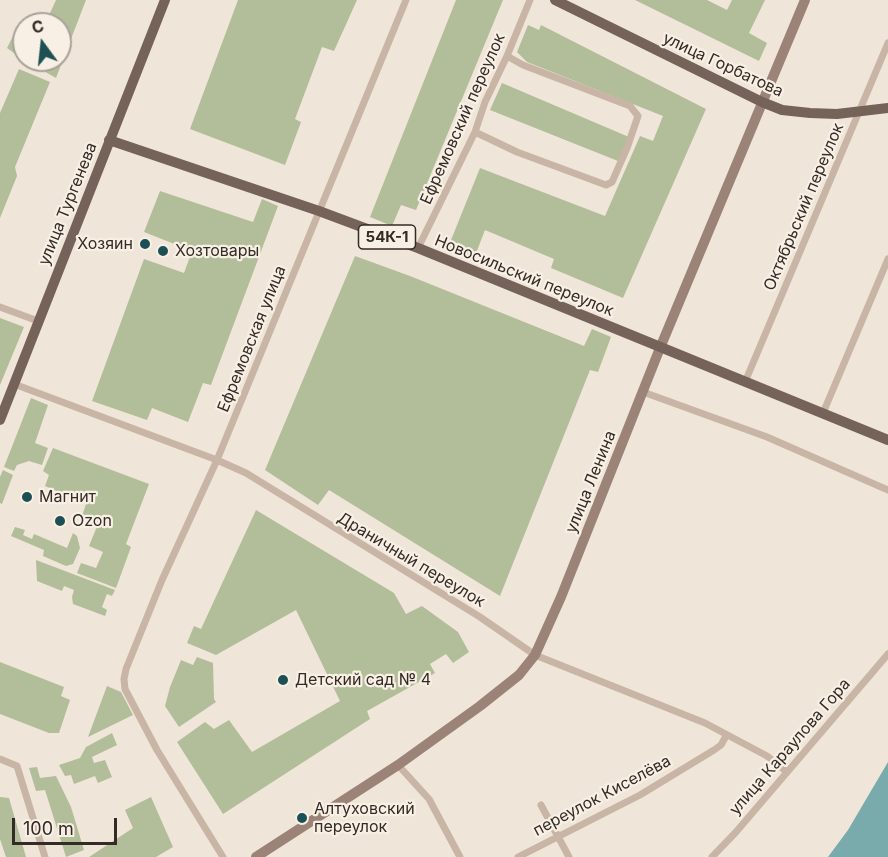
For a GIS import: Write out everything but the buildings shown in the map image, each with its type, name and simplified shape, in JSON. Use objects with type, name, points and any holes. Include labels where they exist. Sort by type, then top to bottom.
[{"type":"main road","name":"улица Тургенева","points":[[0,420],[165,0]]},
{"type":"main road","name":"улица Горбатова","points":[[555,0],[762,102],[796,112],[837,114],[888,108]]},
{"type":"main road","name":"улица Ленина","points":[[256,857],[398,765],[502,689],[519,675],[535,655],[561,597],[660,348],[805,0]]},
{"type":"main road","name":"Новосильский переулок","points":[[109,140],[320,211],[418,248],[888,440]]},
{"type":"street","name":"Ефремовская улица","points":[[223,857],[157,750],[125,689],[126,669],[165,572],[217,460],[406,0]]},
{"type":"street","name":"Ефремовский переулок","points":[[418,248],[475,132],[484,102],[507,56],[530,0]]},
{"type":"street","name":"Октябрьский переулок","points":[[745,382],[888,43]]},
{"type":"street","points":[[475,132],[517,152],[606,185],[612,182],[627,148],[638,116],[630,106],[523,65],[507,56]]},
{"type":"street","points":[[823,413],[888,259]]},
{"type":"street","points":[[0,307],[38,321]]},
{"type":"street","name":"Драничный переулок","points":[[14,384],[217,460],[274,489],[311,515],[480,617],[535,655],[705,723],[767,756],[787,772]]},
{"type":"street","points":[[643,392],[767,437],[888,490]]},
{"type":"street","name":"улица Караулова Гора","points":[[712,857],[888,654]]},
{"type":"street","name":"переулок Киселёва","points":[[518,857],[639,795],[714,750],[721,745],[726,736]]},
{"type":"street","points":[[0,759],[16,766],[45,857]]},
{"type":"street","points":[[398,765],[429,800],[460,857]]},
{"type":"street","points":[[541,805],[569,857]]},
{"type":"green space","points":[[56,0],[86,0],[72,36],[72,12],[50,12]]},
{"type":"green space","points":[[238,0],[357,0],[334,51],[322,47],[295,119],[301,122],[285,165],[190,129]]},
{"type":"green space","points":[[456,0],[503,0],[416,210],[401,205],[392,226],[370,217]]},
{"type":"green space","points":[[635,0],[707,0],[727,10],[732,0],[765,0],[749,33],[767,43],[759,61]]},
{"type":"green space","points":[[528,25],[539,30],[541,25],[706,109],[623,298],[551,268],[554,259],[485,230],[473,261],[447,250],[480,168],[605,216],[640,136],[653,141],[663,116],[527,62],[517,52]]},
{"type":"green space","points":[[12,38],[12,52],[7,48]]},
{"type":"green space","points":[[18,72],[26,72],[50,82],[15,167],[17,176],[0,218],[0,113]]},
{"type":"green space","points":[[45,72],[58,72],[56,78]]},
{"type":"green space","points":[[502,83],[629,137],[618,161],[490,110]]},
{"type":"green space","points":[[160,191],[253,222],[262,199],[278,206],[211,385],[203,383],[188,422],[152,408],[147,420],[92,401],[144,259],[184,273],[192,251],[144,232]]},
{"type":"green space","points":[[355,256],[584,346],[592,329],[611,337],[598,372],[590,370],[500,596],[329,490],[318,505],[265,470]]},
{"type":"green space","points":[[0,318],[24,327],[0,385]]},
{"type":"green space","points":[[31,398],[48,405],[35,443],[48,448],[42,465],[29,461],[17,465],[14,471],[4,467]]},
{"type":"green space","points":[[53,448],[149,484],[126,544],[131,547],[116,588],[77,573],[81,563],[96,568],[103,552],[89,546],[98,524],[82,516],[86,504],[45,486],[49,475],[43,471]]},
{"type":"green space","points":[[3,470],[13,475],[2,504],[0,503],[0,477]]},
{"type":"green space","points":[[256,510],[394,593],[406,614],[422,606],[458,632],[469,652],[453,663],[446,654],[430,664],[435,673],[367,711],[370,719],[223,814],[177,742],[205,722],[214,729],[229,720],[252,752],[340,701],[296,610],[216,655],[187,643],[194,626],[201,629]]},
{"type":"green space","points":[[15,527],[25,530],[23,535],[32,539],[34,534],[67,548],[73,533],[77,536],[80,548],[73,564],[66,566],[43,556],[44,550],[11,536]]},
{"type":"green space","points":[[36,560],[115,590],[112,596],[107,594],[102,607],[107,610],[105,616],[73,604],[74,590],[64,586],[62,591],[37,581]]},
{"type":"green space","points":[[197,657],[213,663],[216,702],[179,727],[165,706],[181,660],[193,665]]},
{"type":"green space","points":[[0,662],[64,687],[61,696],[70,700],[59,733],[49,733],[0,714]]},
{"type":"green space","points":[[107,686],[121,692],[133,715],[88,737]]},
{"type":"green space","points":[[112,733],[117,745],[92,757],[94,763],[105,760],[112,777],[98,783],[95,776],[74,784],[71,775],[65,776],[59,765],[80,758],[86,747]]},
{"type":"green space","points":[[37,767],[40,778],[56,776],[71,807],[84,850],[66,857],[45,790],[36,791],[29,768]]},
{"type":"green space","points":[[0,797],[9,798],[26,857],[6,857],[0,839]]},
{"type":"green space","points":[[151,797],[173,847],[156,857],[89,857],[133,828],[125,810]]},
{"type":"water","points":[[888,762],[888,857],[828,857],[848,830]]},
{"type":"place","name":"Хозяин","points":[[145,244]]},
{"type":"place","name":"Хозтовары","points":[[163,251]]},
{"type":"place","name":"Магнит","points":[[27,497]]},
{"type":"place","name":"Ozon","points":[[60,521]]},
{"type":"place","name":"Детский сад № 4","points":[[283,680]]},
{"type":"place","name":"Алтуховский переулок","points":[[302,818]]}]
